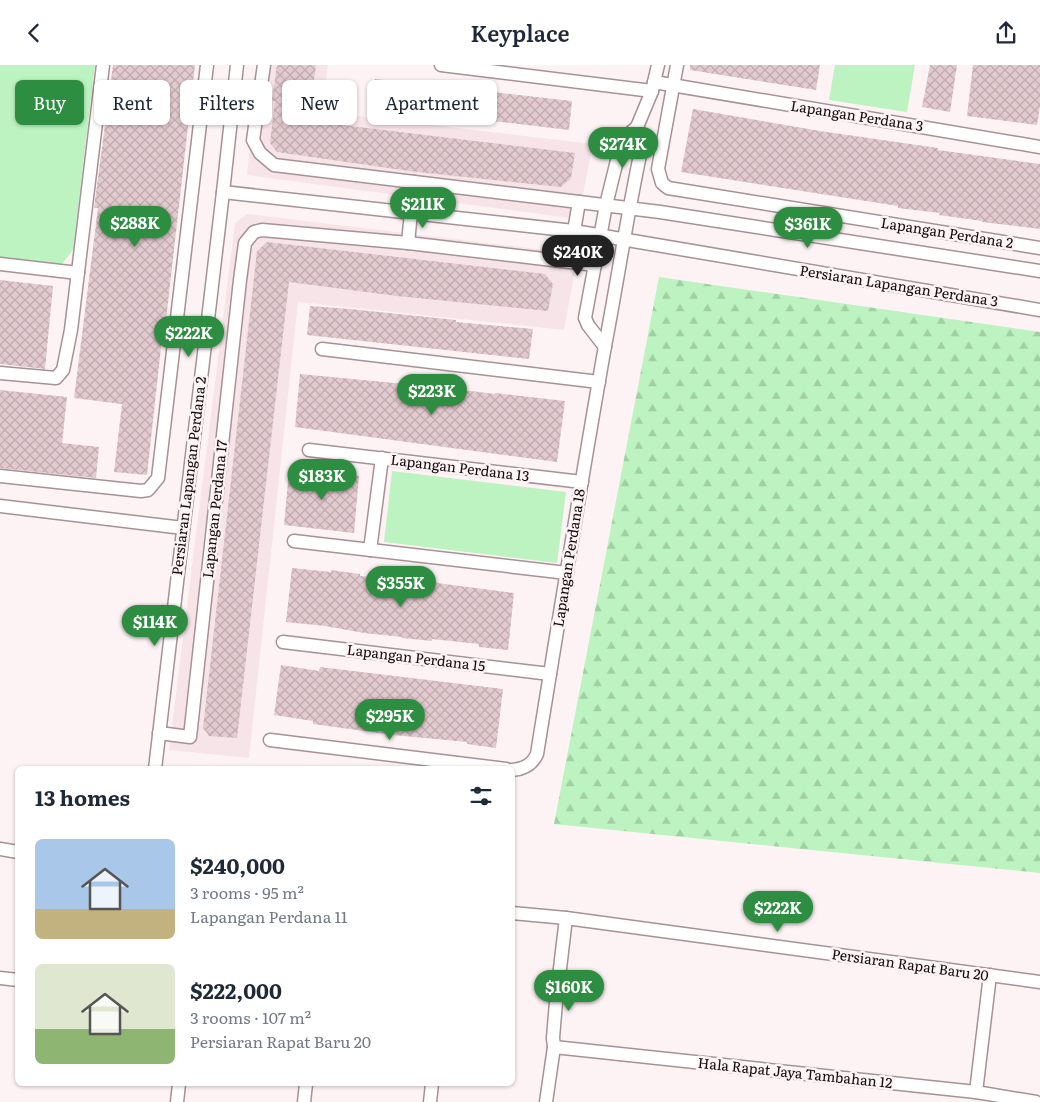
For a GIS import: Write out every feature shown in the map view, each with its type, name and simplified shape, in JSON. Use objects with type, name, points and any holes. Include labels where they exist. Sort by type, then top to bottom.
[{"type":"street","points":[[0,373],[56,378],[63,370],[71,330],[103,65]]},
{"type":"street","points":[[0,476],[140,491],[148,490],[154,485],[158,477],[207,65]]},
{"type":"street","name":"Persiaran Lapangan Perdana 2","points":[[155,766],[237,65]]},
{"type":"street","points":[[264,65],[253,140],[260,153],[274,165],[628,208],[1040,271]]},
{"type":"street","name":"Lapangan Perdana 3","points":[[441,65],[653,87],[674,86],[1040,147]]},
{"type":"street","points":[[605,347],[588,325],[585,318],[594,265],[622,140],[637,127],[653,87],[658,65]]},
{"type":"street","points":[[674,86],[678,65]]},
{"type":"street","name":"Lapangan Perdana 2","points":[[674,86],[658,169],[662,183],[668,188],[1040,248]]},
{"type":"street","name":"Lapangan Perdana 18","points":[[515,768],[527,766],[534,761],[537,754],[628,208],[643,141],[637,127]]},
{"type":"street","points":[[414,182],[408,243],[594,265]]},
{"type":"street","name":"Persiaran Lapangan Perdana 3","points":[[223,192],[574,231],[1040,309]]},
{"type":"street","points":[[574,231],[579,202]]},
{"type":"street","name":"Lapangan Perdana 17","points":[[159,733],[190,737],[245,243],[254,232],[262,230],[408,243]]},
{"type":"street","points":[[0,264],[78,273]]},
{"type":"street","points":[[322,349],[599,382]]},
{"type":"street","name":"Lapangan Perdana 13","points":[[309,449],[582,482]]},
{"type":"street","points":[[370,550],[382,458]]},
{"type":"street","points":[[0,506],[183,528]]},
{"type":"street","points":[[294,541],[567,573]]},
{"type":"street","name":"Lapangan Perdana 15","points":[[282,642],[550,674]]},
{"type":"street","points":[[270,740],[482,766]]},
{"type":"street","points":[[0,849],[15,852]]},
{"type":"street","name":"Persiaran Rapat Baru 20","points":[[515,913],[566,918],[1040,982]]},
{"type":"street","points":[[546,1102],[554,1047],[556,1002],[566,918]]},
{"type":"street","points":[[976,1092],[990,975]]},
{"type":"street","points":[[0,978],[15,980]]},
{"type":"street","name":"Hala Rapat Jaya Tambahan 12","points":[[554,1047],[976,1092],[1036,1102]]},
{"type":"street","points":[[177,1102],[179,1086]]},
{"type":"street","points":[[304,1102],[306,1086]]},
{"type":"street","points":[[430,1102],[432,1086]]},
{"type":"shaded area","points":[[258,65],[328,65],[326,80],[282,80],[282,125],[357,125],[357,116],[367,117],[367,125],[432,125],[593,144],[578,219],[247,175],[252,125],[272,125],[272,80],[256,80]]},
{"type":"shaded area","points":[[247,214],[578,254],[564,330],[298,302],[249,758],[169,750],[235,223]]},
{"type":"green space","points":[[0,65],[95,65],[73,250],[62,264],[0,257]]},
{"type":"green space","points":[[835,65],[915,65],[907,112],[829,100]]},
{"type":"green space","points":[[659,277],[1040,332],[1040,873],[554,824]]},
{"type":"green space","points":[[392,471],[566,492],[557,563],[384,542]]},
{"type":"building","points":[[113,65],[195,65],[193,80],[180,80],[180,125],[188,125],[147,475],[114,472],[122,404],[74,398],[98,208],[94,208],[105,125],[170,125],[170,80],[111,80]]},
{"type":"building","points":[[277,65],[316,65],[314,80],[282,80],[282,125],[342,125],[575,153],[571,178],[561,187],[409,171],[277,152],[270,143],[275,101],[272,101]]},
{"type":"building","points":[[690,65],[820,65],[816,90],[690,70]]},
{"type":"building","points":[[930,65],[957,65],[950,112],[922,107]]},
{"type":"building","points":[[973,65],[1040,65],[1040,106],[1037,125],[967,116]]},
{"type":"building","points":[[497,93],[572,101],[569,130],[497,122]]},
{"type":"building","points":[[693,109],[820,131],[938,148],[938,150],[1040,164],[1040,229],[982,222],[939,215],[940,213],[898,208],[898,206],[681,172]]},
{"type":"building","points":[[267,242],[545,274],[553,284],[548,311],[397,296],[289,282],[237,738],[209,736],[203,728],[257,251]]},
{"type":"building","points":[[0,280],[53,286],[45,369],[0,364]]},
{"type":"building","points":[[310,306],[533,329],[529,359],[307,335]]},
{"type":"building","points":[[300,374],[565,401],[557,462],[295,427]]},
{"type":"building","points":[[0,390],[67,397],[62,443],[99,447],[96,478],[0,468]]},
{"type":"building","points":[[289,471],[359,476],[354,533],[284,525]]},
{"type":"building","points":[[292,568],[331,572],[331,570],[360,574],[360,576],[437,582],[514,593],[508,650],[479,647],[479,644],[402,638],[286,622]]},
{"type":"building","points":[[281,665],[319,671],[320,667],[503,689],[496,748],[467,744],[467,742],[393,735],[313,724],[313,721],[274,715]]}]
